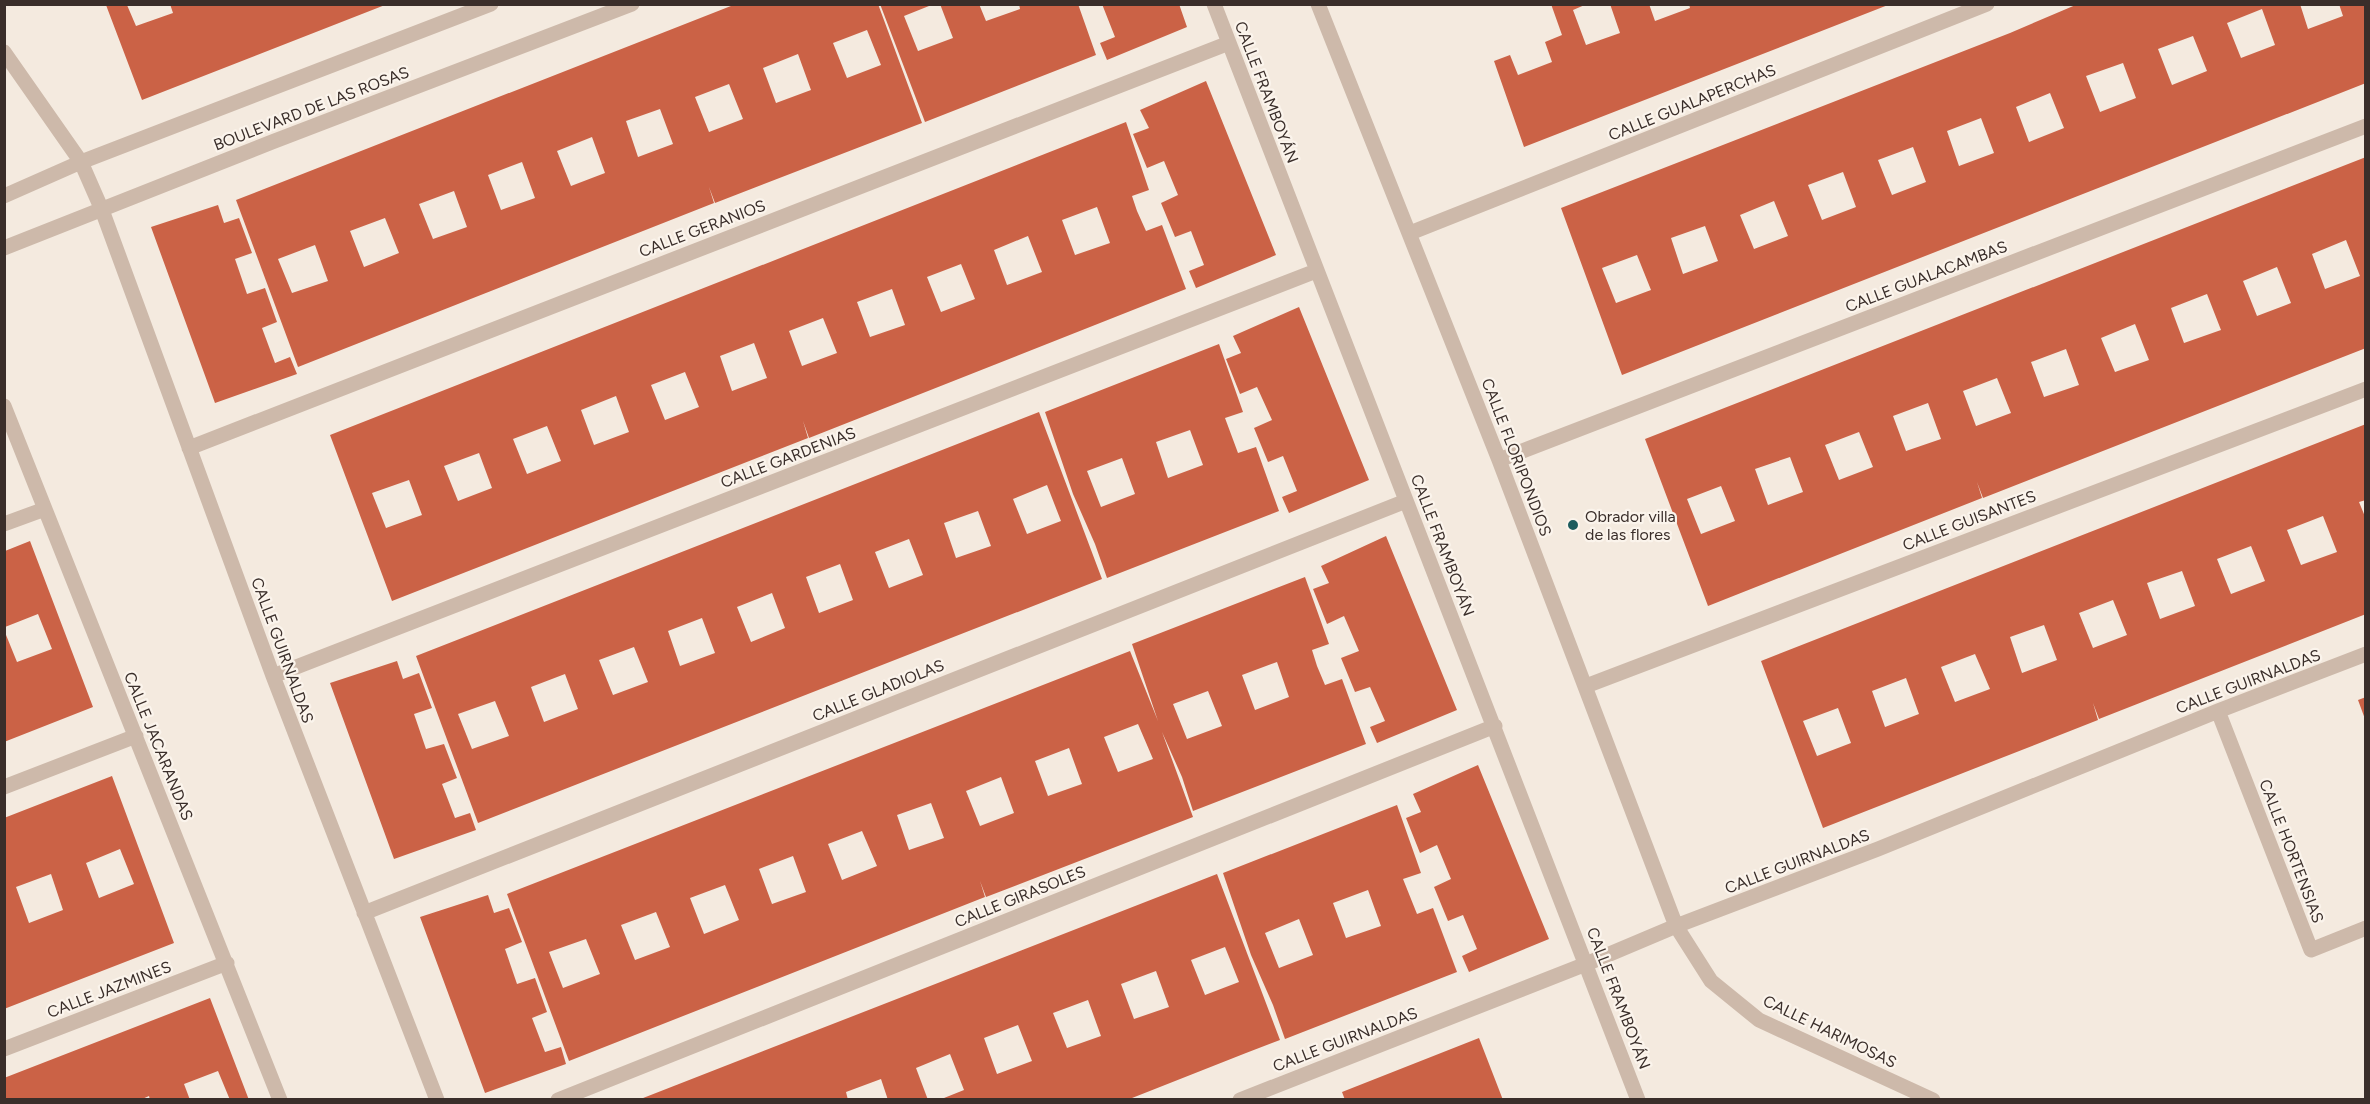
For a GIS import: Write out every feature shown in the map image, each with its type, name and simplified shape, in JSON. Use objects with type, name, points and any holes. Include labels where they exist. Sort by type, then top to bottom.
[{"type":"street","name":"BOULEVARD DE LAS ROSAS","points":[[4,196],[81,162],[491,4]]},
{"type":"street","name":"BOULEVARD DE LAS ROSAS","points":[[4,248],[632,4]]},
{"type":"street","name":"CALLE FRAMBOYÁN","points":[[1214,4],[1638,1100]]},
{"type":"street","name":"CALLE FLORIPONDIOS","points":[[1318,4],[1499,460],[1676,926]]},
{"type":"street","name":"CALLE GUALAPERCHAS","points":[[1410,233],[1987,4]]},
{"type":"street","name":"CALLE GERANIOS","points":[[189,448],[1229,43]]},
{"type":"street","name":"CALLE GUIRNALDAS","points":[[4,52],[81,162],[102,210],[273,676],[437,1100]]},
{"type":"street","name":"CALLE GUALACAMBAS","points":[[1499,460],[2366,126]]},
{"type":"street","name":"CALLE GARDENIAS","points":[[273,676],[1316,271]]},
{"type":"street","name":"CALLE GUISANTES","points":[[1586,686],[2366,389]]},
{"type":"street","name":"CALLE JACARANDAS","points":[[4,406],[280,1100]]},
{"type":"street","name":"CALLE GLADIOLAS","points":[[364,913],[1406,501]]},
{"type":"street","points":[[4,524],[45,509]]},
{"type":"street","name":"CALLE GUIRNALDAS","points":[[1240,1100],[2366,654]]},
{"type":"street","name":"CALLE HORTENSIAS","points":[[2218,711],[2311,950],[2366,928]]},
{"type":"street","name":"CALLE GIRASOLES","points":[[558,1100],[1495,726]]},
{"type":"street","points":[[4,787],[136,736]]},
{"type":"street","name":"CALLE HARIMOSAS","points":[[1676,926],[1711,981],[1759,1020],[1934,1100]]},
{"type":"street","name":"CALLE JAZMINES","points":[[4,1049],[227,963]]},
{"type":"building","points":[[170,4],[385,5],[142,100],[106,5],[127,5],[136,26],[173,13]]},
{"type":"building","points":[[736,4],[878,4],[922,123],[715,203],[709,187],[714,203],[298,367],[236,200]],"holes":[[[867,30],[881,65],[847,78],[833,43]],[[798,54],[811,90],[776,103],[763,68]],[[729,84],[743,119],[709,132],[695,97]],[[660,109],[673,144],[638,157],[626,121]],[[592,137],[605,173],[571,186],[557,151]],[[522,162],[535,198],[501,210],[488,175]],[[454,191],[467,227],[433,239],[419,204]],[[385,218],[399,253],[364,267],[350,231]],[[315,245],[328,281],[292,293],[278,259]]]},
{"type":"building","points":[[880,4],[934,4],[904,16],[918,51],[953,38],[940,4],[979,4],[986,21],[1020,9],[1019,4],[1078,4],[1096,55],[925,122]]},
{"type":"building","points":[[1102,4],[1179,4],[1187,27],[1107,60],[1100,43],[1115,37]]},
{"type":"building","points":[[1551,4],[1587,4],[1573,10],[1586,45],[1620,33],[1610,4],[1649,4],[1655,21],[1690,8],[1689,4],[1888,5],[1524,147],[1494,61],[1510,55],[1518,75],[1552,62],[1545,42],[1562,35]]},
{"type":"building","points":[[2078,4],[2300,4],[2308,29],[2343,16],[2339,4],[2366,4],[2366,83],[1622,375],[1561,208],[2010,33]],"holes":[[[2262,9],[2275,45],[2241,58],[2227,23]],[[2193,36],[2207,71],[2172,85],[2158,49]],[[2123,63],[2136,98],[2100,112],[2086,76]],[[2050,93],[2064,128],[2029,142],[2016,107]],[[1981,118],[1994,153],[1959,166],[1947,131]],[[1913,147],[1926,182],[1892,195],[1878,160]],[[1843,172],[1856,207],[1822,220],[1808,185]],[[1774,201],[1788,236],[1754,249],[1740,215]],[[1705,226],[1718,261],[1683,274],[1671,238]],[[1637,255],[1651,290],[1616,303],[1602,268]]]},
{"type":"building","points":[[1206,81],[1276,255],[1196,288],[1189,271],[1204,265],[1191,231],[1175,237],[1161,203],[1178,195],[1164,161],[1147,168],[1133,134],[1149,128],[1140,110]]},
{"type":"building","points":[[1126,122],[1149,190],[1132,196],[1137,211],[1146,231],[1162,225],[1186,289],[809,438],[803,421],[808,438],[392,601],[330,435]],"holes":[[[1097,207],[1110,243],[1075,255],[1062,220]],[[1028,236],[1042,272],[1007,285],[994,250]],[[961,264],[975,299],[941,312],[927,277]],[[892,289],[905,325],[870,337],[857,302]],[[823,318],[837,353],[802,366],[789,331]],[[754,343],[767,378],[732,391],[720,356]],[[685,372],[699,407],[665,420],[651,385]],[[616,396],[629,432],[594,445],[581,410]],[[547,426],[561,461],[527,474],[513,439]],[[479,453],[492,488],[458,501],[444,466]],[[409,480],[422,515],[386,528],[372,493]]]},
{"type":"building","points":[[2366,157],[2366,348],[1983,498],[1977,482],[1982,498],[1708,606],[1645,439]],"holes":[[[2346,240],[2360,276],[2325,289],[2312,254]],[[2277,267],[2291,303],[2257,316],[2243,281]],[[2207,294],[2221,330],[2184,343],[2171,308]],[[2135,324],[2149,360],[2115,372],[2101,338]],[[2066,349],[2079,385],[2044,397],[2031,362]],[[1997,378],[2011,413],[1976,426],[1963,391]],[[1928,403],[1941,439],[1906,451],[1893,416]],[[1859,432],[1873,467],[1839,480],[1825,445]],[[1790,457],[1803,492],[1768,505],[1755,469]],[[1721,486],[1735,521],[1701,534],[1687,499]]]},
{"type":"building","points":[[218,205],[224,223],[239,218],[252,253],[235,259],[247,294],[265,288],[277,322],[262,328],[275,363],[290,357],[297,374],[215,403],[151,227]]},
{"type":"building","points":[[1299,307],[1369,480],[1289,513],[1282,497],[1297,491],[1283,456],[1268,462],[1254,428],[1272,420],[1257,387],[1240,394],[1226,359],[1241,353],[1233,336]]},
{"type":"building","points":[[1219,344],[1243,412],[1225,418],[1238,453],[1256,447],[1279,511],[1107,578],[1073,494],[1045,412]],"holes":[[[1190,430],[1203,465],[1168,478],[1156,442]],[[1122,458],[1135,494],[1101,507],[1087,471]]]},
{"type":"building","points":[[1039,412],[1102,579],[478,823],[416,656]],"holes":[[[1047,485],[1061,521],[1027,534],[1013,499]],[[978,511],[991,546],[956,558],[944,523]],[[909,539],[923,575],[889,588],[875,552]],[[840,564],[853,600],[819,613],[806,577]],[[772,593],[785,628],[751,642],[737,607]],[[702,618],[715,653],[680,666],[668,631]],[[634,647],[648,682],[613,695],[599,660]],[[565,674],[578,709],[544,722],[531,687]],[[495,701],[509,736],[472,749],[458,714]]]},
{"type":"building","points":[[2366,424],[2366,500],[2359,502],[2366,519],[2366,614],[2099,719],[2093,703],[2098,720],[1823,828],[1761,661]],"holes":[[[2323,516],[2337,552],[2301,565],[2287,530]],[[2251,546],[2265,581],[2231,594],[2217,559]],[[2182,571],[2195,606],[2160,619],[2147,583]],[[2113,600],[2127,635],[2093,648],[2079,613]],[[2044,625],[2057,660],[2022,673],[2010,637]],[[1975,654],[1990,689],[1955,702],[1941,667]],[[1906,678],[1919,714],[1885,727],[1872,691]],[[1838,708],[1851,743],[1817,756],[1803,721]]]},
{"type":"building","points":[[1386,536],[1457,710],[1377,743],[1370,727],[1385,721],[1370,687],[1355,692],[1341,658],[1359,651],[1344,616],[1327,624],[1313,589],[1329,583],[1321,566]]},
{"type":"building","points":[[30,541],[93,707],[4,742],[4,630],[17,662],[52,649],[38,614],[5,627],[5,551]]},
{"type":"building","points":[[1305,577],[1329,644],[1312,650],[1317,666],[1325,685],[1342,679],[1366,744],[1193,811],[1182,777],[1162,732],[1193,817],[986,897],[980,881],[985,897],[569,1061],[507,894],[1130,651],[1158,721],[1132,644]],"holes":[[[1277,662],[1289,697],[1255,710],[1242,675]],[[1208,691],[1222,726],[1187,739],[1173,704]],[[1138,724],[1153,759],[1118,772],[1104,737]],[[1069,748],[1082,784],[1048,796],[1035,761]],[[1001,777],[1014,813],[980,826],[966,791]],[[931,803],[944,838],[909,850],[897,815]],[[862,831],[877,866],[842,880],[828,844]],[[793,856],[806,892],[772,904],[759,869]],[[725,885],[739,920],[704,934],[690,898]],[[656,912],[670,947],[635,960],[621,925]],[[586,939],[600,974],[563,988],[549,952]]]},
{"type":"building","points":[[397,661],[403,679],[419,673],[432,708],[414,714],[426,749],[444,744],[457,778],[442,784],[455,818],[470,813],[476,830],[394,859],[330,683]]},
{"type":"building","points":[[2366,697],[2366,719],[2365,719],[2358,700]]},
{"type":"building","points":[[1478,765],[1549,939],[1469,972],[1462,956],[1477,949],[1463,915],[1448,921],[1434,887],[1451,879],[1437,845],[1420,853],[1406,818],[1421,812],[1413,794]]},
{"type":"building","points":[[112,776],[174,943],[4,1009],[4,818]],"holes":[[[120,849],[134,884],[99,898],[86,863]],[[51,874],[63,910],[29,923],[16,887]]]},
{"type":"building","points":[[1397,805],[1421,873],[1403,879],[1417,914],[1433,908],[1457,972],[1285,1039],[1251,955],[1223,873]],"holes":[[[1368,890],[1381,926],[1346,938],[1333,903]],[[1299,919],[1313,955],[1279,968],[1265,933]]]},
{"type":"building","points":[[1217,874],[1280,1040],[1127,1100],[939,1100],[964,1090],[950,1054],[916,1068],[928,1100],[888,1100],[881,1079],[846,1092],[848,1100],[638,1100]],"holes":[[[1225,947],[1239,982],[1205,995],[1191,960]],[[1156,971],[1169,1007],[1134,1019],[1121,984]],[[1088,1000],[1101,1036],[1067,1048],[1053,1013]],[[1018,1025],[1032,1061],[997,1074],[984,1038]]]},
{"type":"building","points":[[488,895],[494,913],[509,908],[522,942],[505,949],[517,984],[535,978],[547,1012],[532,1018],[545,1052],[561,1047],[566,1064],[485,1093],[420,917]]},
{"type":"building","points":[[210,998],[249,1100],[230,1100],[218,1071],[184,1084],[190,1100],[150,1100],[149,1096],[140,1100],[4,1100],[4,1078]]},
{"type":"building","points":[[1479,1038],[1503,1100],[1345,1100],[1342,1092]]},
{"type":"place","name":"Obrador villa de las flores","points":[[1573,525]]}]
